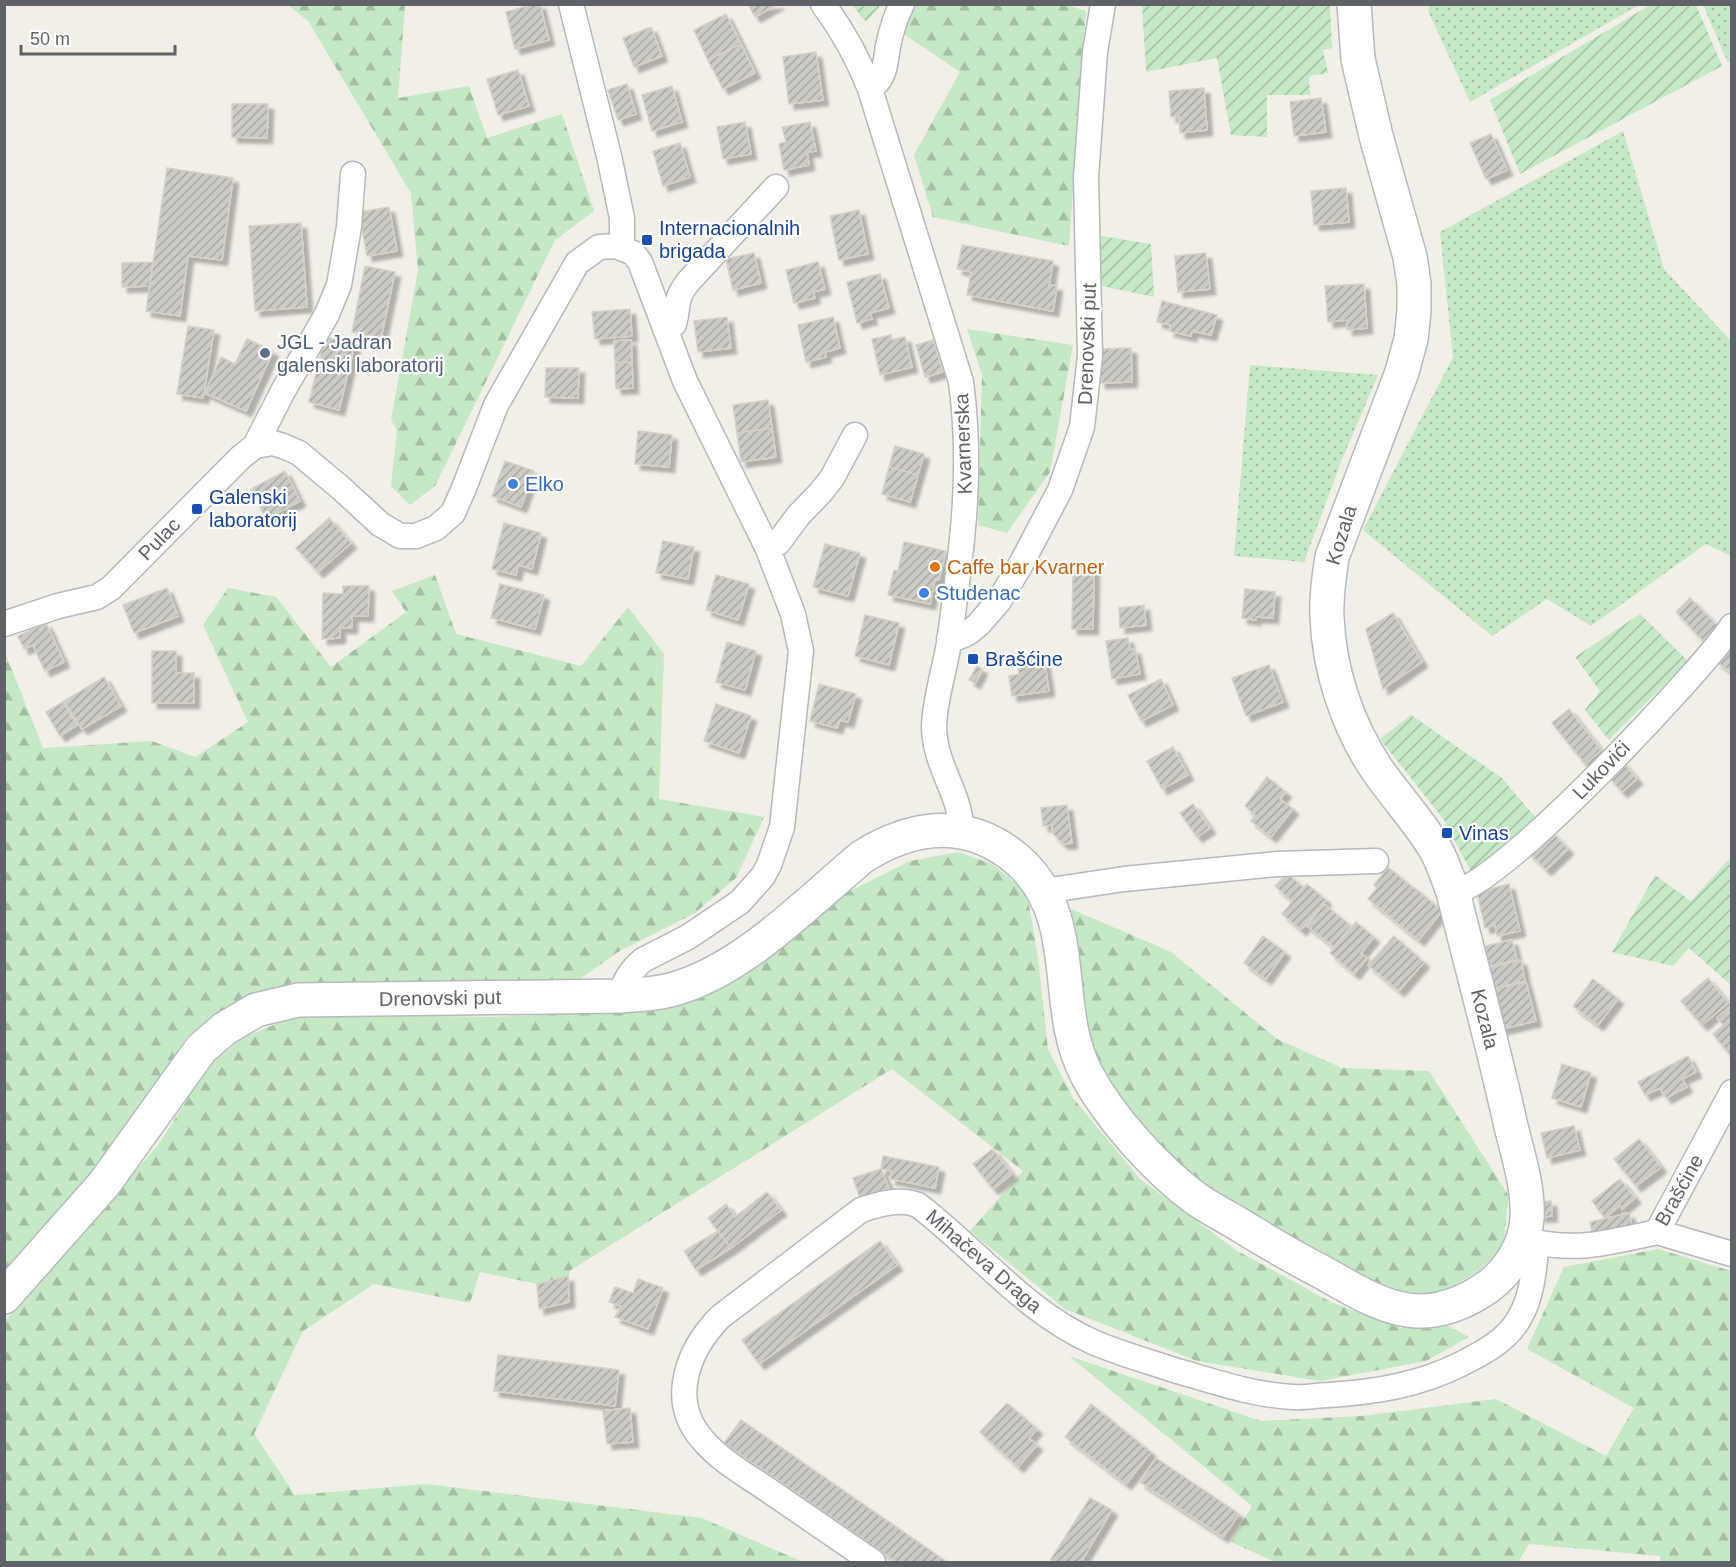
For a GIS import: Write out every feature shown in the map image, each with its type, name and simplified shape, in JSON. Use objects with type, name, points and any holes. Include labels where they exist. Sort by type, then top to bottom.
[{"type":"main road","name":"Kozala","points":[[961,831],[996,845],[1016,859],[1031,873],[1044,891],[1054,914],[1060,938],[1071,1034],[1088,1077],[1139,1146],[1197,1200],[1297,1259],[1361,1293],[1402,1309],[1417,1311],[1446,1308],[1478,1293],[1502,1274],[1530,1240],[1521,1169],[1453,892],[1436,851],[1375,767],[1359,740],[1337,684],[1326,618],[1332,557],[1402,372],[1411,339],[1414,311],[1414,284],[1410,257],[1376,136],[1358,59],[1354,4]]},
{"type":"main road","name":"Drenovski put","points":[[4,1297],[104,1185],[201,1049],[224,1029],[256,1010],[298,1000],[620,996],[656,993],[692,982],[727,964],[785,923],[862,857],[890,841],[911,833],[961,831]]},
{"type":"street","points":[[571,4],[622,218],[622,248]]},
{"type":"street","name":"Kvarnerska","points":[[823,4],[850,45],[870,89],[905,208],[937,301],[961,382],[966,423],[967,479],[964,529],[950,638],[936,704],[935,744],[958,809],[961,831]]},
{"type":"street","points":[[870,89],[879,82],[885,69],[893,23],[902,4]]},
{"type":"street","name":"Drenovski put","points":[[950,638],[968,633],[999,601],[1060,490],[1082,427],[1090,356],[1086,178],[1095,52],[1103,4]]},
{"type":"street","points":[[255,446],[327,314],[339,285],[349,228],[353,174]]},
{"type":"street","points":[[664,329],[674,324],[677,315],[677,300],[688,282],[776,187]]},
{"type":"street","points":[[255,446],[273,443],[298,453],[380,524],[400,536],[416,536],[436,528],[453,513],[496,405],[577,263],[599,247],[622,248],[633,254],[640,262],[694,402],[748,505],[768,549],[793,614],[801,651],[782,827],[763,876],[740,902],[688,937],[638,964],[626,977],[620,996]]},
{"type":"street","points":[[768,549],[778,543],[798,516],[821,492],[836,471],[855,435]]},
{"type":"street","name":"Pulac","points":[[4,624],[58,606],[97,597],[111,588],[241,457],[255,446]]},
{"type":"street","name":"Lukovići","points":[[1453,892],[1463,891],[1503,862],[1584,789],[1685,682],[1731,626]]},
{"type":"street","points":[[1044,891],[1124,879],[1277,864],[1376,861]]},
{"type":"street","name":"Brašćine","points":[[1530,1240],[1582,1247],[1657,1232],[1731,1092]]},
{"type":"street","name":"Mihačeva Draga","points":[[873,1563],[708,1445],[695,1431],[688,1417],[683,1390],[691,1357],[710,1327],[861,1210],[907,1201],[918,1205],[992,1272],[1051,1319],[1092,1342],[1234,1388],[1293,1397],[1372,1392],[1413,1383],[1449,1370],[1487,1350],[1513,1328],[1525,1307],[1531,1289],[1530,1240]]},
{"type":"street","points":[[1657,1232],[1731,1254]]},
{"type":"green space","points":[[1064,4],[1086,11],[1069,246],[933,217],[914,155],[960,72],[898,30],[915,5]]},
{"type":"green space","points":[[1430,4],[1639,5],[1470,102],[1428,11]]},
{"type":"green space","points":[[1652,4],[1696,5],[1722,66],[1520,174],[1490,100]]},
{"type":"green space","points":[[288,5],[405,5],[398,98],[469,86],[487,138],[562,114],[594,211],[555,240],[435,486],[410,505],[391,486],[397,430],[391,420],[418,270],[411,193],[308,21]]},
{"type":"green space","points":[[852,5],[881,5],[866,22]]},
{"type":"green space","points":[[1142,5],[1330,5],[1332,48],[1323,50],[1328,73],[1309,76],[1310,95],[1267,95],[1267,137],[1231,135],[1217,58],[1146,72]]},
{"type":"green space","points":[[1703,5],[1731,5],[1731,61],[1728,63]]},
{"type":"green space","points":[[1623,131],[1664,269],[1731,341],[1731,556],[1706,544],[1591,626],[1547,599],[1492,636],[1363,530],[1453,357],[1440,232]]},
{"type":"green space","points":[[1095,235],[1151,244],[1154,297],[1097,285]]},
{"type":"green space","points":[[967,329],[1073,345],[1050,472],[1007,533],[978,525],[982,375]]},
{"type":"green space","points":[[1250,365],[1378,375],[1341,462],[1304,562],[1234,556]]},
{"type":"green space","points":[[435,575],[456,634],[581,666],[628,607],[664,654],[659,799],[764,817],[736,878],[695,913],[618,952],[577,981],[217,1015],[186,1038],[128,1128],[76,1194],[5,1272],[4,650],[43,748],[152,741],[195,757],[248,722],[203,625],[228,588],[276,597],[331,667],[406,612],[392,591]]},
{"type":"green space","points":[[1640,614],[1688,661],[1609,740],[1585,710],[1600,691],[1575,657]]},
{"type":"green space","points":[[1411,715],[1502,778],[1536,818],[1471,872],[1444,820],[1380,739]]},
{"type":"green space","points":[[958,852],[992,864],[1025,891],[1038,958],[1048,1049],[1073,1098],[1140,1179],[1236,1250],[1331,1302],[1400,1328],[1446,1325],[1469,1337],[1426,1361],[1320,1381],[1197,1361],[1065,1309],[970,1231],[1023,1171],[892,1069],[571,1270],[568,1276],[537,1284],[480,1272],[470,1303],[374,1284],[303,1331],[254,1434],[295,1495],[426,1484],[702,1518],[803,1562],[5,1562],[5,1321],[158,1145],[210,1064],[242,1038],[293,1017],[335,1014],[490,1017],[631,1012],[676,1002],[844,894],[910,861]]},
{"type":"green space","points":[[1731,857],[1731,985],[1689,948],[1673,966],[1612,952],[1655,875],[1691,901]]},
{"type":"green space","points":[[1071,909],[1171,952],[1277,1039],[1342,1068],[1429,1071],[1509,1196],[1503,1246],[1481,1269],[1452,1287],[1422,1295],[1396,1290],[1344,1271],[1234,1205],[1173,1162],[1112,1093],[1089,1041]]},
{"type":"green space","points":[[1658,1249],[1731,1271],[1731,1562],[1660,1562],[1660,1556],[1529,1544],[1518,1562],[1275,1562],[1231,1542],[1252,1506],[1069,1356],[1261,1421],[1361,1416],[1496,1399],[1606,1456],[1634,1408],[1527,1349],[1564,1267]]},
{"type":"building","points":[[540,4],[549,40],[515,49],[506,12]]},
{"type":"building","points":[[748,4],[778,4],[755,17]]},
{"type":"building","points":[[726,14],[741,44],[708,60],[694,30]]},
{"type":"building","points":[[651,27],[662,56],[634,67],[623,38]]},
{"type":"building","points":[[741,44],[755,73],[723,89],[708,60]]},
{"type":"building","points":[[816,52],[823,100],[789,104],[783,57]]},
{"type":"building","points":[[518,70],[529,106],[498,115],[487,79]]},
{"type":"building","points":[[627,84],[636,114],[618,120],[608,90]]},
{"type":"building","points":[[672,86],[682,122],[652,131],[642,95]]},
{"type":"building","points":[[1204,88],[1207,130],[1180,133],[1179,116],[1171,117],[1169,91]]},
{"type":"building","points":[[1321,98],[1326,132],[1294,136],[1290,102]]},
{"type":"building","points":[[232,104],[268,104],[267,138],[232,137]]},
{"type":"building","points":[[745,122],[751,154],[723,159],[717,127]]},
{"type":"building","points":[[810,122],[816,151],[807,152],[809,165],[784,170],[779,144],[786,142],[782,127]]},
{"type":"building","points":[[1491,134],[1507,170],[1486,179],[1470,143]]},
{"type":"building","points":[[680,143],[690,177],[663,186],[653,151]]},
{"type":"building","points":[[167,168],[233,178],[222,260],[188,256],[180,316],[146,311]]},
{"type":"building","points":[[1346,188],[1349,222],[1314,225],[1311,191]]},
{"type":"building","points":[[389,207],[397,251],[367,256],[359,212]]},
{"type":"building","points":[[859,210],[868,254],[839,260],[830,216]]},
{"type":"building","points":[[301,223],[307,307],[255,311],[249,226]]},
{"type":"building","points":[[962,245],[1053,261],[1049,285],[1057,286],[1053,311],[967,295],[971,272],[957,269]]},
{"type":"building","points":[[754,253],[761,283],[733,290],[726,259]]},
{"type":"building","points":[[1206,253],[1210,289],[1178,292],[1175,256]]},
{"type":"building","points":[[153,262],[150,286],[122,287],[122,263]]},
{"type":"building","points":[[818,262],[825,289],[813,292],[815,298],[794,303],[786,270]]},
{"type":"building","points":[[365,266],[395,272],[381,338],[352,332]]},
{"type":"building","points":[[880,274],[889,308],[870,313],[872,319],[857,323],[847,282]]},
{"type":"building","points":[[1364,284],[1367,328],[1347,330],[1347,320],[1328,322],[1325,286]]},
{"type":"building","points":[[1162,301],[1217,315],[1211,335],[1192,331],[1191,336],[1169,331],[1171,325],[1157,322]]},
{"type":"building","points":[[630,309],[632,336],[595,339],[592,312]]},
{"type":"building","points":[[727,317],[731,348],[698,352],[694,321]]},
{"type":"building","points":[[833,317],[840,348],[825,352],[826,357],[806,362],[798,325]]},
{"type":"building","points":[[188,326],[214,330],[203,398],[177,394]]},
{"type":"building","points":[[891,335],[892,340],[905,337],[912,367],[880,375],[872,339]]},
{"type":"building","points":[[325,337],[355,344],[339,410],[309,402]]},
{"type":"building","points":[[247,339],[273,351],[246,411],[205,393],[221,357],[235,364]]},
{"type":"building","points":[[631,340],[632,362],[615,363],[614,341]]},
{"type":"building","points":[[933,340],[943,372],[925,377],[916,345]]},
{"type":"building","points":[[1131,348],[1132,382],[1100,383],[1099,349]]},
{"type":"building","points":[[632,362],[633,388],[616,389],[615,363]]},
{"type":"building","points":[[546,368],[579,368],[578,398],[545,397]]},
{"type":"building","points":[[768,400],[772,428],[737,433],[733,405]]},
{"type":"building","points":[[772,428],[776,457],[741,462],[737,433]]},
{"type":"building","points":[[638,431],[672,435],[669,467],[635,464]]},
{"type":"building","points":[[895,446],[924,454],[918,475],[889,467]]},
{"type":"building","name":"Elko","points":[[505,461],[534,471],[521,507],[492,496]]},
{"type":"building","points":[[889,467],[918,475],[910,502],[882,494]]},
{"type":"building","points":[[285,471],[300,501],[266,519],[251,489]]},
{"type":"building","points":[[329,518],[351,543],[318,572],[296,548]]},
{"type":"building","points":[[504,523],[541,533],[532,569],[518,565],[516,575],[492,569]]},
{"type":"building","points":[[663,541],[694,547],[688,579],[656,573]]},
{"type":"building","points":[[904,542],[946,551],[939,580],[935,579],[930,604],[888,595],[894,570],[898,571]]},
{"type":"building","points":[[825,544],[860,553],[848,596],[813,587]]},
{"type":"building","points":[[1073,564],[1094,564],[1093,629],[1072,629]]},
{"type":"building","points":[[716,575],[749,584],[738,620],[706,610]]},
{"type":"building","points":[[500,584],[544,595],[535,629],[491,618]]},
{"type":"building","points":[[343,586],[369,586],[368,616],[352,616],[352,628],[340,628],[340,638],[322,639],[323,593],[343,594]]},
{"type":"building","points":[[167,588],[178,616],[134,633],[123,605]]},
{"type":"building","points":[[1245,589],[1275,592],[1273,618],[1256,617],[1256,620],[1242,618]]},
{"type":"building","points":[[1690,598],[1719,627],[1704,642],[1676,612]]},
{"type":"building","points":[[1144,605],[1146,625],[1120,628],[1119,608]]},
{"type":"building","points":[[1393,613],[1422,662],[1383,689],[1366,629]]},
{"type":"building","points":[[865,615],[899,623],[889,665],[855,656]]},
{"type":"building","points":[[46,623],[64,662],[45,671],[33,645],[24,649],[18,636]]},
{"type":"building","points":[[1128,638],[1130,650],[1135,649],[1140,674],[1112,679],[1106,641]]},
{"type":"building","points":[[1732,640],[1732,673],[1716,661]]},
{"type":"building","points":[[727,642],[756,651],[745,690],[716,682]]},
{"type":"building","points":[[152,651],[176,651],[176,673],[194,673],[194,703],[152,703]]},
{"type":"building","points":[[1044,658],[1049,691],[1012,696],[1009,676],[1019,674],[1017,662]]},
{"type":"building","points":[[1269,665],[1283,702],[1246,716],[1232,678]]},
{"type":"building","points":[[977,666],[982,669],[975,683],[969,680]]},
{"type":"building","points":[[104,677],[121,706],[82,729],[64,701]]},
{"type":"building","points":[[1161,679],[1173,705],[1141,721],[1128,695]]},
{"type":"building","points":[[819,684],[856,694],[848,722],[840,720],[837,728],[810,721]]},
{"type":"building","points":[[63,702],[77,725],[60,736],[46,712]]},
{"type":"building","points":[[716,704],[751,716],[739,753],[704,741]]},
{"type":"building","points":[[1569,709],[1601,750],[1585,764],[1552,723]]},
{"type":"building","points":[[1173,747],[1188,775],[1162,789],[1147,761]]},
{"type":"building","points":[[1622,761],[1637,779],[1622,792],[1607,775]]},
{"type":"building","points":[[1267,777],[1286,792],[1280,799],[1293,809],[1271,837],[1251,821],[1255,815],[1245,806]]},
{"type":"building","points":[[1193,804],[1210,828],[1197,837],[1180,813]]},
{"type":"building","points":[[1067,805],[1072,843],[1063,844],[1053,834],[1052,825],[1043,826],[1041,808]]},
{"type":"building","points":[[1549,829],[1568,849],[1546,870],[1526,850]]},
{"type":"building","points":[[1388,867],[1406,882],[1383,911],[1368,899],[1377,888],[1374,885]]},
{"type":"building","points":[[1287,873],[1304,888],[1292,901],[1275,886]]},
{"type":"building","points":[[1406,882],[1426,897],[1402,927],[1383,911]]},
{"type":"building","points":[[1307,884],[1326,900],[1301,930],[1282,914]]},
{"type":"building","points":[[1509,884],[1520,931],[1497,936],[1495,925],[1485,928],[1477,892]]},
{"type":"building","points":[[1426,897],[1442,911],[1419,940],[1402,927]]},
{"type":"building","points":[[1324,904],[1351,926],[1334,947],[1307,926]]},
{"type":"building","points":[[1356,922],[1374,937],[1361,953],[1367,958],[1354,974],[1330,953]]},
{"type":"building","points":[[1263,936],[1285,952],[1266,979],[1244,963]]},
{"type":"building","points":[[1394,936],[1424,962],[1399,991],[1368,965]]},
{"type":"building","points":[[1512,940],[1517,960],[1489,966],[1485,946]]},
{"type":"building","points":[[1521,960],[1525,981],[1489,989],[1484,969]]},
{"type":"building","points":[[1708,978],[1728,1003],[1702,1025],[1681,1001]]},
{"type":"building","points":[[1593,979],[1618,999],[1598,1025],[1573,1006]]},
{"type":"building","points":[[1526,982],[1536,1021],[1498,1030],[1489,990]]},
{"type":"building","points":[[1732,1005],[1732,1052],[1729,1054],[1713,1034],[1723,1025],[1717,1018]]},
{"type":"building","points":[[1688,1056],[1696,1072],[1682,1079],[1687,1087],[1666,1098],[1660,1088],[1645,1095],[1638,1082]]},
{"type":"building","points":[[1562,1064],[1591,1073],[1581,1107],[1552,1098]]},
{"type":"building","points":[[1574,1126],[1580,1150],[1547,1158],[1541,1133]]},
{"type":"building","points":[[1639,1139],[1661,1167],[1636,1186],[1614,1159]]},
{"type":"building","points":[[993,1149],[1012,1174],[993,1189],[973,1164]]},
{"type":"building","points":[[883,1156],[939,1167],[935,1188],[890,1179],[892,1171],[881,1169]]},
{"type":"building","points":[[881,1169],[889,1188],[860,1198],[853,1178]]},
{"type":"building","points":[[1620,1179],[1635,1198],[1622,1209],[1620,1205],[1605,1218],[1592,1201]]},
{"type":"building","points":[[767,1192],[781,1210],[731,1248],[708,1218],[726,1204],[735,1217]]},
{"type":"building","points":[[1551,1201],[1552,1216],[1540,1217],[1539,1202]]},
{"type":"building","points":[[1629,1213],[1632,1227],[1593,1236],[1590,1222]]},
{"type":"building","points":[[718,1231],[731,1248],[696,1270],[684,1251]]},
{"type":"building","points":[[880,1241],[897,1265],[759,1364],[742,1340]]},
{"type":"building","points":[[568,1276],[569,1302],[539,1309],[537,1284]]},
{"type":"building","points":[[638,1279],[663,1288],[648,1329],[615,1317],[621,1306],[609,1302],[615,1287],[633,1293]]},
{"type":"building","points":[[498,1355],[619,1370],[615,1406],[494,1391]]},
{"type":"building","points":[[1007,1403],[1037,1429],[1029,1438],[1037,1445],[1018,1467],[980,1432]]},
{"type":"building","points":[[1091,1404],[1151,1452],[1126,1484],[1065,1437]]},
{"type":"building","points":[[630,1408],[633,1442],[607,1444],[603,1411]]},
{"type":"building","points":[[741,1420],[947,1562],[897,1562],[724,1443]]},
{"type":"building","points":[[1156,1458],[1239,1514],[1223,1537],[1140,1482]]},
{"type":"building","points":[[1090,1498],[1112,1510],[1081,1562],[1049,1562]]},
{"type":"place","name":"Internacionalnih brigada","points":[[647,240]]},
{"type":"place","name":"JGL - Jadran galenski laboratorij","points":[[265,353]]},
{"type":"place","name":"Elko","points":[[513,484]]},
{"type":"place","name":"Galenski laboratorij","points":[[197,509]]},
{"type":"place","name":"Caffe bar Kvarner","points":[[935,567]]},
{"type":"place","name":"Studenac","points":[[924,593]]},
{"type":"place","name":"Brašćine","points":[[973,659]]},
{"type":"place","name":"Vinas","points":[[1447,833]]}]
